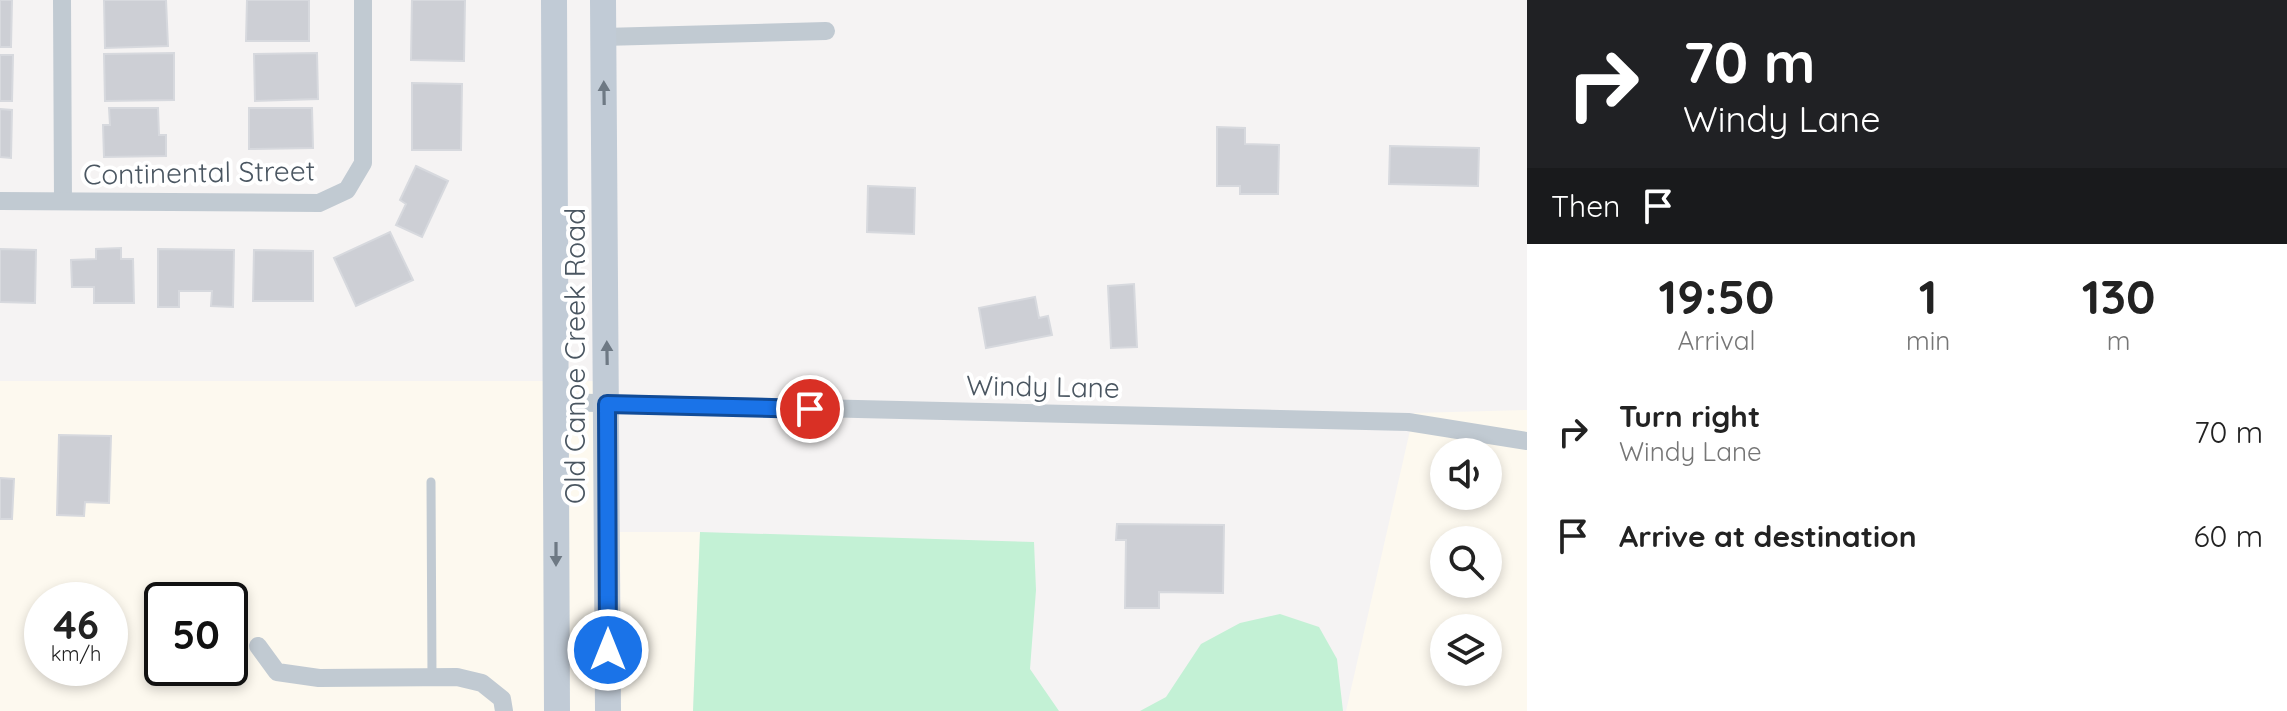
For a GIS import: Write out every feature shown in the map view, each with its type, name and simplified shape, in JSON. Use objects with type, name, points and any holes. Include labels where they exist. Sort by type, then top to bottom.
[{"type":"main road","name":"Old Canoe Creek Road","points":[[554,0],[557,711]]},
{"type":"main road","name":"Old Canoe Creek Road","points":[[603,0],[608,711]]},
{"type":"street","points":[[62,0],[63,201]]},
{"type":"street","name":"Continental Street","points":[[0,201],[319,203],[347,190],[363,163],[363,0]]},
{"type":"street","points":[[603,37],[826,31]]},
{"type":"street","name":"Windy Lane","points":[[555,402],[1408,422],[1527,441]]},
{"type":"street","points":[[258,646],[277,672],[319,678],[457,677],[482,683],[502,699],[504,711]]},
{"type":"lane","points":[[431,482],[432,677]]},
{"type":"shaded area","points":[[0,381],[543,381],[545,711],[0,711]]},
{"type":"shaded area","points":[[568,381],[594,381],[596,711],[569,711]]},
{"type":"shaded area","points":[[1527,410],[1527,711],[1346,711],[1414,413]]},
{"type":"shaded area","points":[[620,532],[700,532],[693,711],[621,711]]},
{"type":"green space","points":[[700,532],[1034,542],[1036,590],[1030,669],[1059,711],[693,711]]},
{"type":"green space","points":[[1280,614],[1319,627],[1337,659],[1343,711],[1140,711],[1166,697],[1201,644],[1240,623]]},
{"type":"building","points":[[0,0],[12,0],[11,47],[0,47]]},
{"type":"building","points":[[104,0],[166,0],[168,46],[105,48]]},
{"type":"building","points":[[247,0],[309,0],[309,41],[246,41]]},
{"type":"building","points":[[412,0],[465,0],[464,61],[411,60]]},
{"type":"building","points":[[174,53],[174,100],[105,101],[104,54]]},
{"type":"building","points":[[317,53],[318,99],[255,101],[254,54]]},
{"type":"building","points":[[0,55],[13,55],[12,101],[0,101]]},
{"type":"building","points":[[412,83],[462,84],[461,150],[412,150]]},
{"type":"building","points":[[109,108],[158,108],[159,135],[166,135],[166,156],[104,157],[103,125],[110,125]]},
{"type":"building","points":[[249,108],[312,108],[313,148],[249,149]]},
{"type":"building","points":[[0,109],[12,110],[11,158],[0,157]]},
{"type":"building","points":[[1217,127],[1245,128],[1245,144],[1279,145],[1278,194],[1240,194],[1240,186],[1217,186]]},
{"type":"building","points":[[1390,146],[1479,148],[1478,186],[1389,184]]},
{"type":"building","points":[[416,166],[448,181],[422,237],[396,225],[406,204],[400,200]]},
{"type":"building","points":[[868,186],[915,188],[914,234],[867,232]]},
{"type":"building","points":[[390,232],[413,280],[356,306],[334,258]]},
{"type":"building","points":[[121,248],[121,259],[133,259],[134,303],[94,303],[94,287],[72,287],[71,260],[96,259],[96,249]]},
{"type":"building","points":[[0,249],[36,250],[35,303],[0,302]]},
{"type":"building","points":[[158,249],[234,250],[233,307],[211,306],[212,291],[179,291],[179,307],[158,307]]},
{"type":"building","points":[[254,250],[313,251],[313,301],[253,301]]},
{"type":"building","points":[[1134,284],[1137,347],[1111,348],[1108,286]]},
{"type":"building","points":[[1035,297],[1039,318],[1048,316],[1052,335],[986,348],[979,308]]},
{"type":"building","points":[[59,435],[111,436],[109,503],[85,502],[84,516],[57,515]]},
{"type":"building","points":[[0,478],[14,479],[12,519],[0,519]]},
{"type":"building","points":[[1117,524],[1224,525],[1223,593],[1159,592],[1159,608],[1125,608],[1126,540],[1116,540]]},
{"type":"route","points":[[608,650],[607,404],[810,409]]}]
